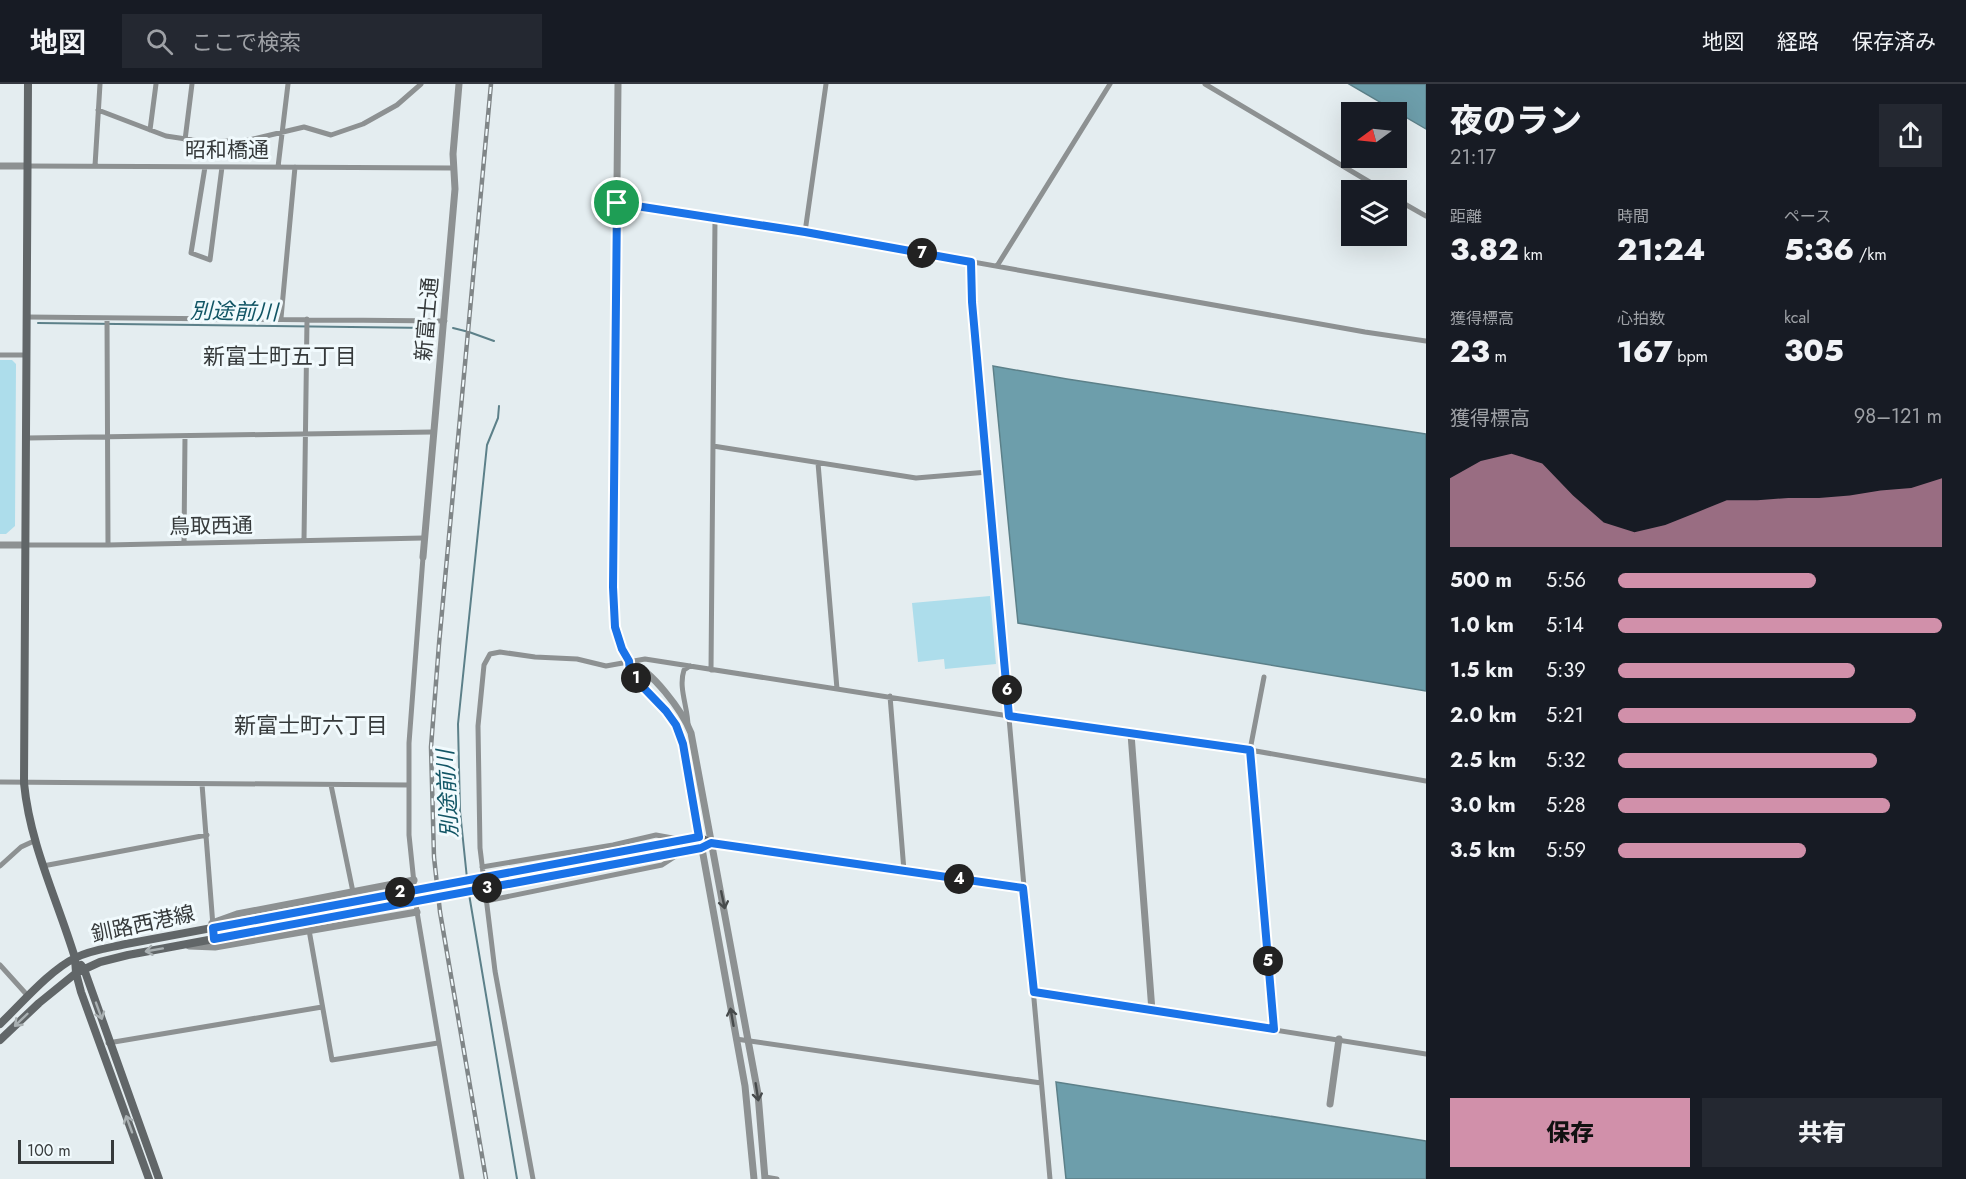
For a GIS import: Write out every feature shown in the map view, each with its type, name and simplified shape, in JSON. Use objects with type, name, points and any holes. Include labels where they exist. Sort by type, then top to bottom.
[{"type":"main road","points":[[0,1024],[28,996],[75,958],[34,841],[24,783],[28,84]]},
{"type":"main road","points":[[683,840],[699,837],[711,843],[1023,888]]},
{"type":"main road","name":"釧路西港線","points":[[154,1178],[75,958],[212,925],[683,840]]},
{"type":"main road","points":[[685,851],[701,848],[711,843]]},
{"type":"main road","name":"釧路西港線","points":[[80,971],[100,962],[128,955],[685,851]]},
{"type":"main road","points":[[0,1040],[39,1003],[80,971]]},
{"type":"street","points":[[95,166],[100,84]]},
{"type":"street","points":[[150,130],[156,84]]},
{"type":"street","points":[[185,140],[192,84]]},
{"type":"street","points":[[278,167],[288,84]]},
{"type":"street","points":[[98,110],[166,136],[185,140],[232,142],[304,127],[331,135],[363,124],[397,105],[421,84]]},
{"type":"street","name":"新富士通","points":[[423,557],[432,432],[445,321],[455,189],[453,168],[459,84]]},
{"type":"street","points":[[618,84],[613,612],[616,635],[629,661],[630,671],[676,725],[683,744],[745,1086],[754,1179]]},
{"type":"street","points":[[805,232],[826,84]]},
{"type":"street","points":[[997,266],[1110,84]]},
{"type":"street","points":[[1205,84],[1366,180]]},
{"type":"street","name":"昭和橋通","points":[[0,166],[453,168]]},
{"type":"street","points":[[205,167],[190,253],[210,260],[222,167]]},
{"type":"street","points":[[281,318],[295,167]]},
{"type":"street","points":[[617,203],[805,232],[1426,341]]},
{"type":"street","points":[[1407,205],[1426,216]]},
{"type":"street","points":[[711,670],[715,219]]},
{"type":"street","points":[[971,262],[972,302],[1050,1179]]},
{"type":"street","points":[[27,317],[445,321]]},
{"type":"street","points":[[107,318],[108,545]]},
{"type":"street","points":[[304,540],[307,319]]},
{"type":"street","points":[[0,355],[26,355]]},
{"type":"street","points":[[27,438],[432,432]]},
{"type":"street","points":[[184,543],[185,436]]},
{"type":"street","points":[[713,446],[916,478],[988,472]]},
{"type":"street","points":[[818,463],[837,689]]},
{"type":"street","name":"鳥取西通","points":[[0,545],[423,538]]},
{"type":"street","points":[[423,557],[409,743],[409,835],[417,912],[462,1179]]},
{"type":"street","points":[[533,1179],[495,970],[480,848],[478,726],[484,665],[490,654],[500,652],[535,657],[578,659],[606,666],[645,659],[1009,716],[1250,750],[1426,781]]},
{"type":"street","points":[[629,661],[638,665],[670,697],[688,726]]},
{"type":"street","points":[[690,666],[684,670],[681,679],[688,726],[758,1094],[765,1178],[777,1179]]},
{"type":"street","points":[[1264,677],[1250,750],[1274,1029]]},
{"type":"street","points":[[890,696],[904,872]]},
{"type":"street","points":[[1131,734],[1152,1011]]},
{"type":"street","points":[[0,782],[409,785]]},
{"type":"street","points":[[202,784],[214,939]]},
{"type":"street","points":[[331,785],[353,892]]},
{"type":"street","points":[[43,866],[207,835]]},
{"type":"street","points":[[482,867],[613,845],[656,835],[683,840]]},
{"type":"street","points":[[0,866],[21,847],[34,841]]},
{"type":"street","points":[[486,901],[662,865],[685,851]]},
{"type":"street","points":[[212,925],[237,914],[414,880]]},
{"type":"street","points":[[182,945],[215,947],[417,912]]},
{"type":"street","points":[[309,930],[332,1060],[438,1043]]},
{"type":"street","points":[[0,965],[28,996]]},
{"type":"street","points":[[1034,992],[1426,1054]]},
{"type":"street","points":[[105,1043],[322,1006]]},
{"type":"street","points":[[736,1039],[1041,1083]]},
{"type":"street","points":[[1330,1104],[1339,1039]]},
{"type":"shaded area","points":[[1349,84],[1426,84],[1426,129],[1407,118],[1407,102],[1380,102]]},
{"type":"shaded area","points":[[0,360],[12,360],[16,364],[15,526],[6,534],[0,534]]},
{"type":"shaded area","points":[[993,366],[1426,434],[1426,691],[1018,623]]},
{"type":"shaded area","points":[[990,596],[996,664],[945,669],[944,659],[918,662],[912,603]]},
{"type":"shaded area","points":[[1056,1082],[1426,1141],[1426,1179],[1066,1179]]},
{"type":"waterway","name":"別途前川","points":[[38,323],[429,328]]},
{"type":"waterway","name":"別途前川","points":[[453,328],[494,341]]},
{"type":"waterway","name":"別途前川","points":[[468,888],[460,811],[458,724],[487,445],[498,418],[499,406]]},
{"type":"waterway","name":"別途前川","points":[[469,894],[517,1179]]},
{"type":"railway","points":[[486,1179],[440,912],[434,857],[431,747],[491,84]]},
{"type":"district","name":"新富士町五丁目","points":[[280,356]]},
{"type":"district","name":"新富士町六丁目","points":[[311,725]]},
{"type":"route","points":[[617,203],[805,232],[971,262],[972,302],[1009,716],[1250,750],[1274,1029],[1034,992],[1023,888],[711,843],[701,848],[214,939],[213,928],[699,837],[683,744],[676,725],[630,671],[629,661],[616,635],[613,612],[617,203]]}]
